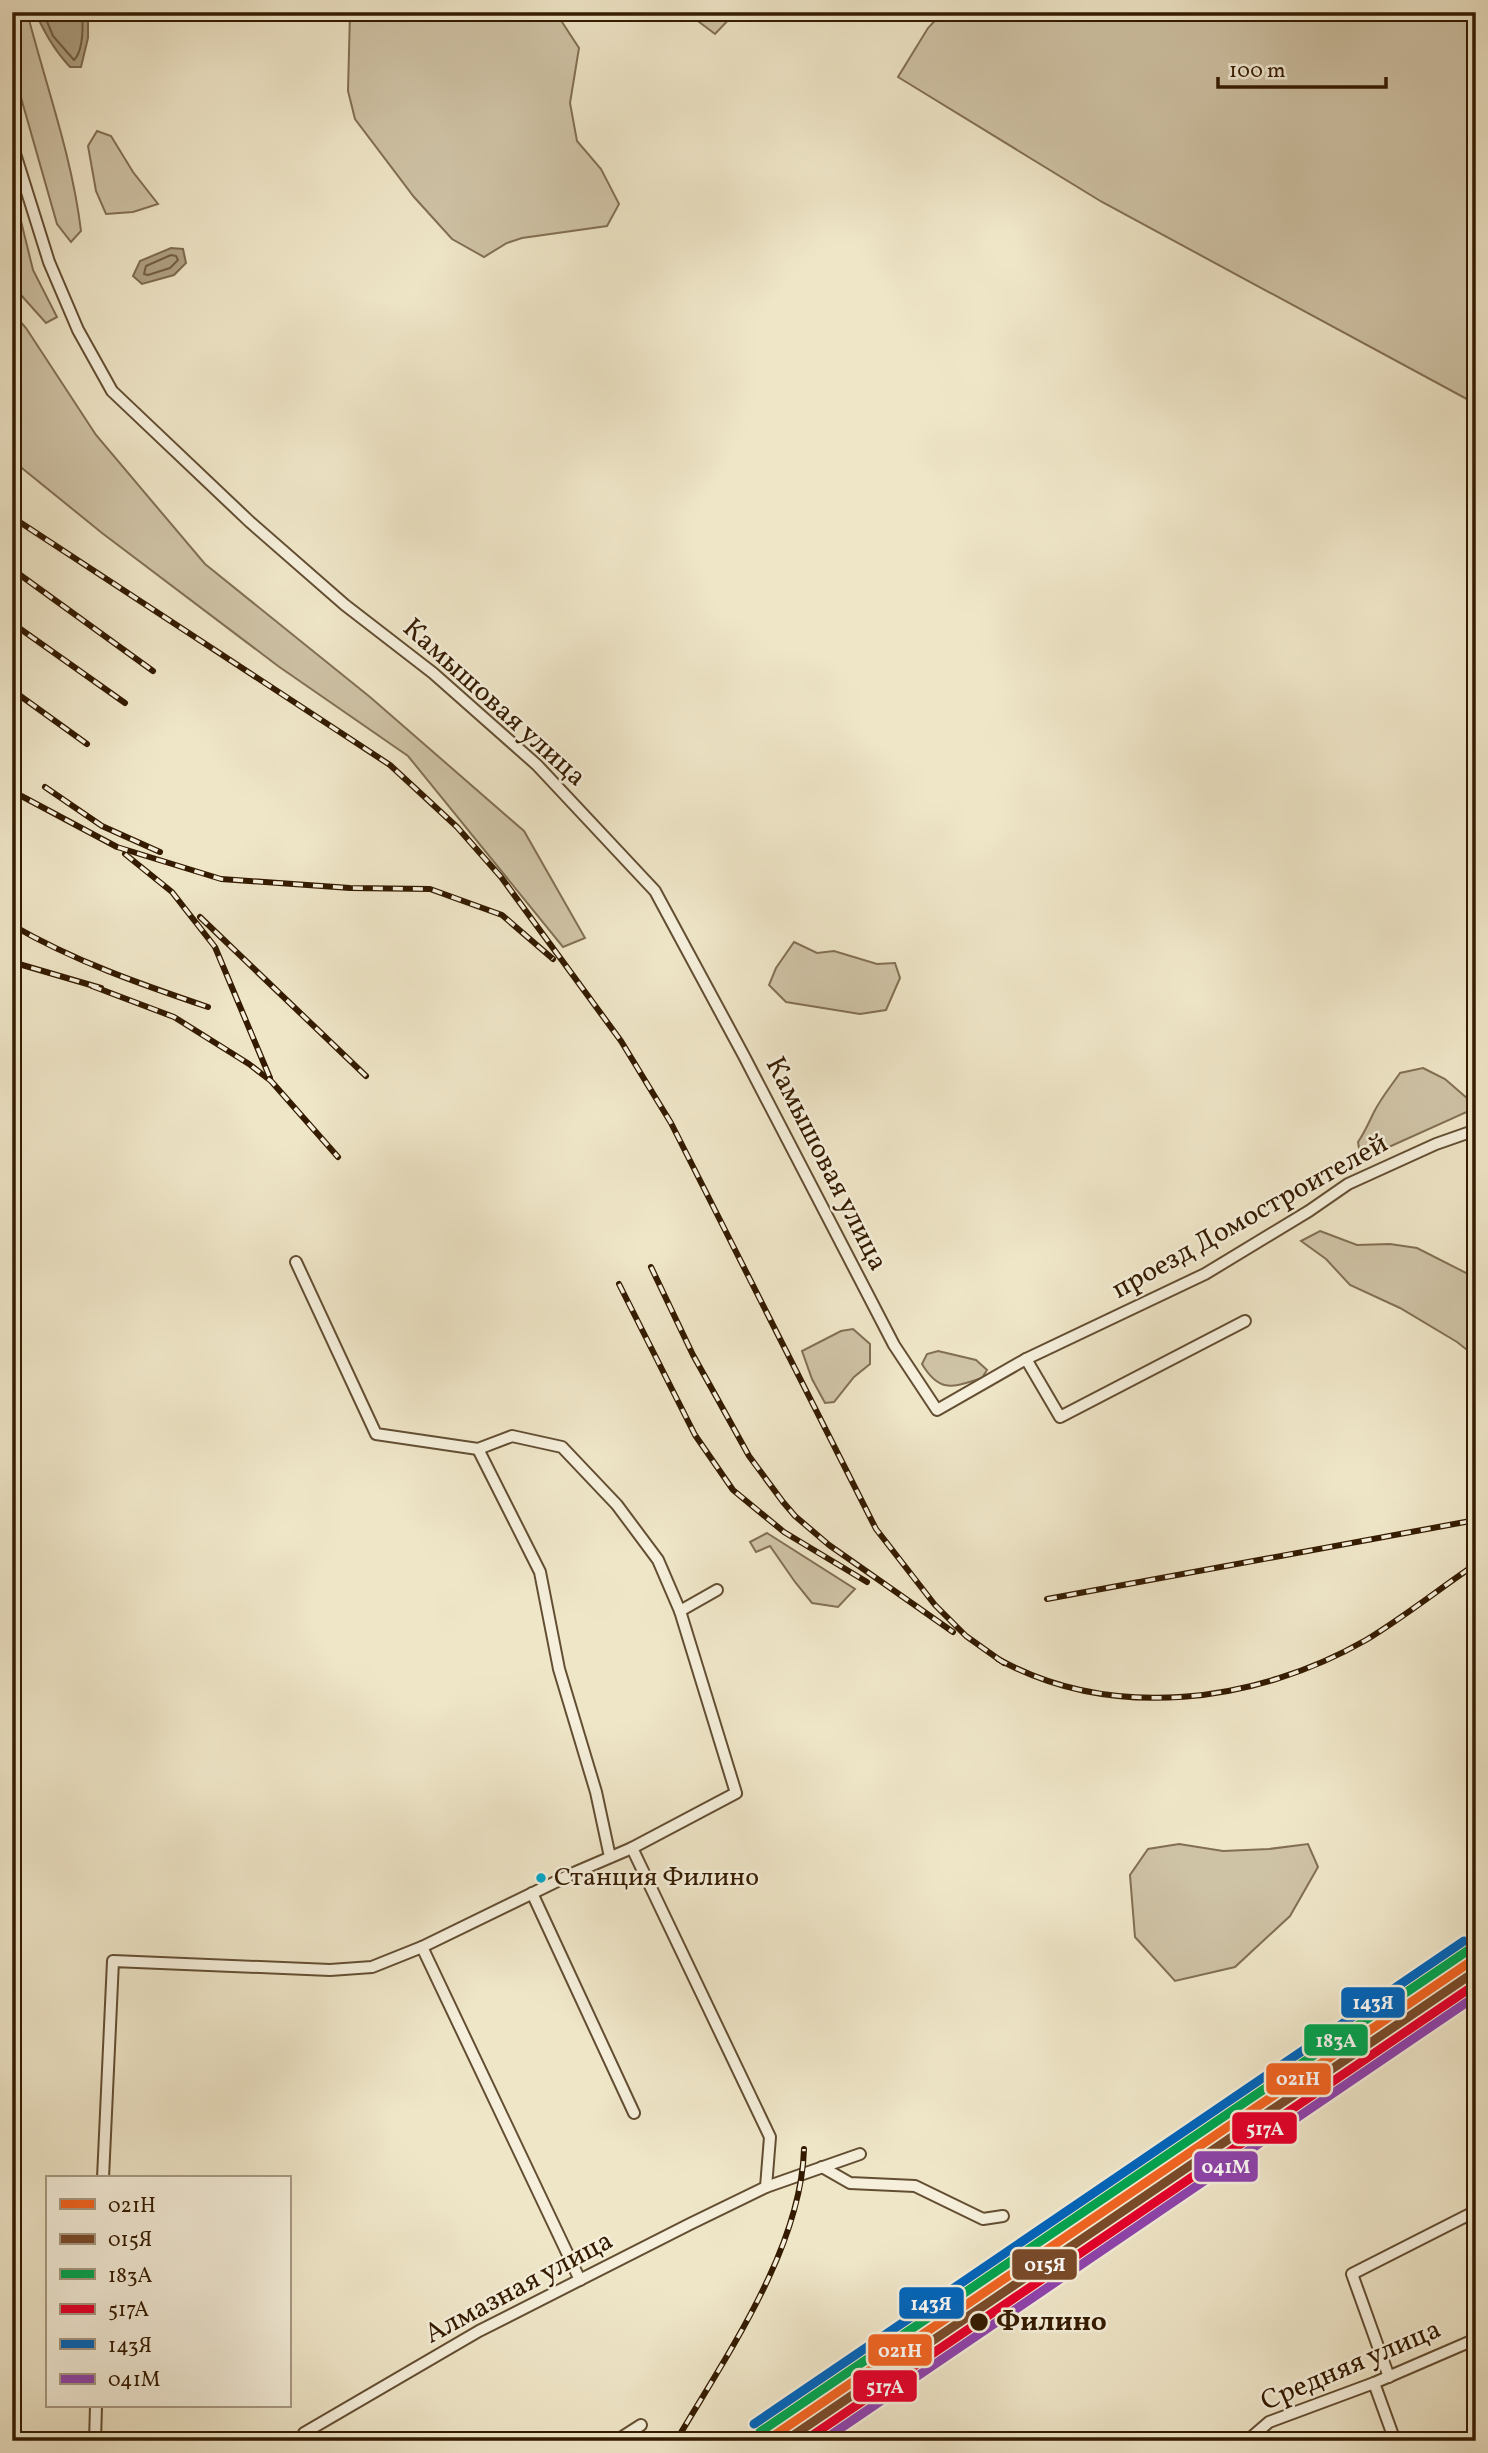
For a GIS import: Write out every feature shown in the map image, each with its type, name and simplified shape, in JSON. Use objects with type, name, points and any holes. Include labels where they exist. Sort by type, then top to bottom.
[{"type":"street","name":"Камышовая улица","points":[[12,144],[49,262],[78,330],[112,391],[250,522],[345,604],[433,673],[537,765],[655,891],[894,1345],[937,1410]]},
{"type":"street","name":"проезд Домостроителей","points":[[937,1410],[1026,1359],[1205,1274],[1348,1184],[1436,1144],[1476,1130]]},
{"type":"street","points":[[103,2176],[113,1961],[345,1970],[372,1967],[422,1947],[632,1848],[736,1793],[680,1611],[658,1560],[617,1505],[562,1447],[512,1436],[478,1449],[376,1434],[296,1262]]},
{"type":"street","points":[[1026,1359],[1060,1417],[1245,1321]]},
{"type":"street","points":[[478,1449],[540,1572],[559,1669],[596,1792],[610,1857]]},
{"type":"street","points":[[680,1611],[717,1590]]},
{"type":"street","points":[[632,1848],[770,2137],[766,2187]]},
{"type":"street","points":[[532,1893],[634,2113]]},
{"type":"street","points":[[422,1947],[580,2280]]},
{"type":"street","name":"Алмазная улица","points":[[302,2441],[304,2433],[480,2331],[766,2187],[860,2154]]},
{"type":"street","points":[[822,2167],[850,2183],[915,2186],[983,2219],[1003,2216]]},
{"type":"street","points":[[1389,2377],[1352,2274],[1476,2211]]},
{"type":"street","name":"Средняя улица","points":[[1247,2441],[1269,2422],[1389,2377],[1476,2339]]},
{"type":"street","points":[[1374,2383],[1395,2441]]},
{"type":"street","points":[[95,2441],[96,2408]]},
{"type":"street","points":[[616,2441],[641,2425]]},
{"type":"shaded area","points":[[12,12],[27,12],[65,148],[81,231],[71,242],[57,224],[12,66]]},
{"type":"shaded area","points":[[350,12],[549,12],[560,19],[579,48],[570,103],[577,141],[601,169],[619,204],[607,226],[522,238],[507,243],[484,257],[452,239],[414,197],[355,119],[348,91]]},
{"type":"shaded area","points":[[686,12],[736,12],[715,34]]},
{"type":"shaded area","points":[[943,12],[1476,12],[1476,404],[1102,202],[898,77],[928,28]]},
{"type":"shaded area","points":[[97,131],[111,136],[133,172],[158,204],[133,212],[106,214],[96,191],[88,146]]},
{"type":"shaded area","points":[[18,209],[33,270],[57,317],[46,323],[12,285],[12,212]]},
{"type":"shaded area","points":[[12,312],[26,328],[96,435],[205,564],[370,697],[524,831],[585,938],[563,947],[408,756],[278,666],[102,533],[12,460]]},
{"type":"shaded area","points":[[794,942],[817,953],[834,951],[877,964],[895,963],[900,978],[886,1010],[860,1014],[786,1002],[769,985],[776,968]]},
{"type":"shaded area","points":[[1423,1068],[1445,1079],[1468,1099],[1469,1111],[1380,1151],[1360,1155],[1358,1142],[1400,1073]]},
{"type":"shaded area","points":[[1320,1231],[1357,1245],[1390,1244],[1417,1248],[1476,1278],[1476,1357],[1457,1342],[1400,1308],[1350,1285],[1326,1259],[1301,1241]]},
{"type":"shaded area","points":[[853,1329],[870,1344],[870,1364],[854,1377],[834,1402],[825,1403],[812,1379],[802,1351],[841,1331]]},
{"type":"shaded area","points":[[938,1351],[976,1360],[987,1370],[982,1378],[955,1385],[941,1384],[922,1364],[927,1354]]},
{"type":"shaded area","points":[[767,1533],[855,1589],[838,1607],[812,1603],[770,1546],[756,1552],[750,1542]]},
{"type":"shaded area","points":[[1179,1844],[1223,1851],[1308,1844],[1318,1867],[1290,1916],[1235,1967],[1175,1981],[1135,1937],[1130,1875],[1148,1849]]},
{"type":"water","points":[[35,12],[88,12],[88,38],[81,67],[70,67],[64,61]]},
{"type":"water","points":[[171,248],[183,249],[186,263],[174,275],[142,284],[133,276],[140,261]]},
{"type":"railway","points":[[12,517],[390,765],[457,827],[501,877],[621,1041],[671,1123],[876,1529],[935,1605],[966,1636],[1004,1663]]},
{"type":"railway","points":[[12,569],[153,671]]},
{"type":"railway","points":[[12,623],[125,703]]},
{"type":"railway","points":[[12,690],[87,744]]},
{"type":"railway","points":[[45,787],[102,826],[160,852]]},
{"type":"railway","points":[[12,791],[117,847],[221,879],[350,888],[430,889],[502,915],[553,959]]},
{"type":"railway","points":[[125,854],[172,892],[215,947],[270,1078]]},
{"type":"railway","points":[[200,917],[366,1076]]},
{"type":"railway","points":[[12,925],[83,961],[208,1007]]},
{"type":"railway","points":[[12,962],[101,988]]},
{"type":"railway","points":[[92,986],[174,1017],[249,1064],[271,1081],[338,1157]]},
{"type":"railway","points":[[651,1267],[693,1355],[749,1456],[783,1502],[829,1545],[953,1632]]},
{"type":"railway","points":[[619,1284],[695,1435],[733,1490],[784,1532],[867,1582]]},
{"type":"railway","points":[[1047,1599],[1476,1520]]},
{"type":"railway","points":[[998,1659],[1042,1679],[1088,1691],[1136,1697],[1184,1697],[1231,1690],[1278,1678],[1323,1661],[1366,1640],[1476,1564]]},
{"type":"railway","points":[[676,2441],[738,2338],[775,2263],[790,2225],[800,2187],[804,2149]]},
{"type":"transit line","name":"143Я","points":[[754,2424],[1464,1941]]},
{"type":"transit line","name":"183А","points":[[760,2432],[1470,1949]]},
{"type":"transit line","name":"021Н","points":[[766,2441],[1476,1958]]},
{"type":"transit line","name":"015Я","points":[[785,2441],[1476,1971]]},
{"type":"transit line","name":"517А","points":[[804,2441],[1476,1984]]},
{"type":"transit line","name":"041М","points":[[822,2441],[1476,1996]]},
{"type":"place","name":"Станция Филино","points":[[541,1878]]},
{"type":"place","name":"Филино","points":[[979,2322]]}]
